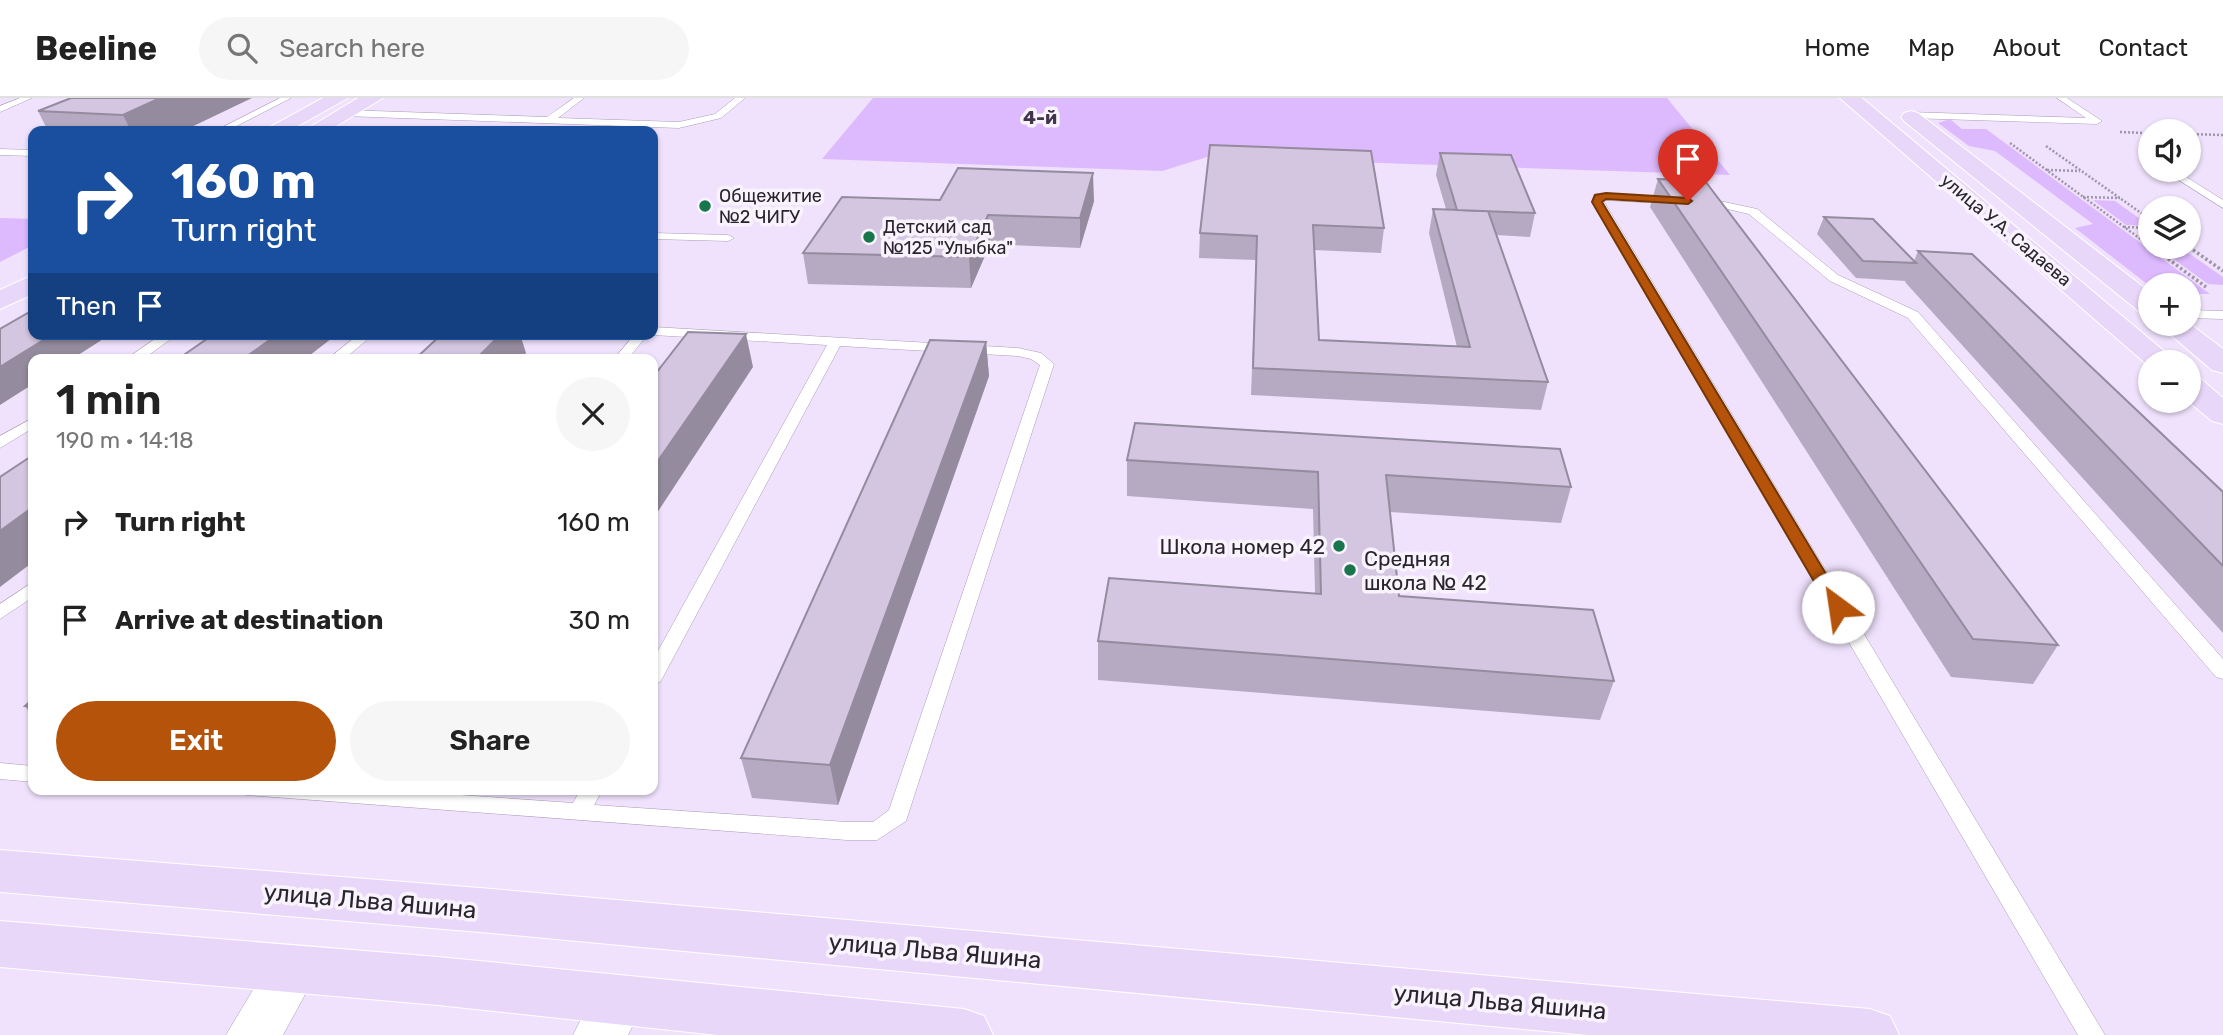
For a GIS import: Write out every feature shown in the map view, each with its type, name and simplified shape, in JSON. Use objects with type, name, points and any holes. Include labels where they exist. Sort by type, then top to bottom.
[{"type":"main road","points":[[287,126],[341,106],[373,98]]},
{"type":"main road","name":"улица У.А. Садаева","points":[[1850,98],[2148,350]]},
{"type":"main road","name":"улица У.А. Садаева","points":[[1888,98],[2138,297]]},
{"type":"main road","points":[[318,126],[341,106]]},
{"type":"main road","points":[[0,275],[28,261]]},
{"type":"main road","points":[[0,301],[28,286]]},
{"type":"main road","points":[[2187,336],[2223,365]]},
{"type":"main road","points":[[2201,395],[2223,414]]},
{"type":"main road","name":"улица Льва Яшина","points":[[0,871],[480,910],[1870,1035]]},
{"type":"main road","points":[[0,944],[293,969],[610,1017],[963,1035]]},
{"type":"street","points":[[253,1035],[293,969]]},
{"type":"lane","points":[[0,109],[28,98]]},
{"type":"lane","points":[[230,126],[287,98]]},
{"type":"lane","points":[[549,120],[580,98]]},
{"type":"lane","points":[[341,106],[484,118],[691,124],[718,116],[741,98]]},
{"type":"lane","points":[[1909,115],[2097,121],[2061,98]]},
{"type":"lane","points":[[472,126],[484,118]]},
{"type":"lane","points":[[0,152],[28,153]]},
{"type":"lane","points":[[2187,182],[2223,205]]},
{"type":"lane","points":[[2092,1035],[1604,214],[1597,202],[1598,197],[1715,203],[1753,211],[1834,278],[1913,315],[2223,672]]},
{"type":"lane","points":[[658,236],[728,238]]},
{"type":"lane","points":[[2201,314],[2223,315]]},
{"type":"lane","points":[[339,795],[848,831],[877,831],[898,814],[1046,364],[1037,356],[1018,352],[658,331]]},
{"type":"lane","points":[[141,354],[163,340]]},
{"type":"lane","points":[[342,354],[360,340]]},
{"type":"lane","points":[[625,354],[637,340]]},
{"type":"lane","points":[[658,668],[835,341]]},
{"type":"lane","points":[[0,443],[28,425]]},
{"type":"lane","points":[[0,613],[28,592]]},
{"type":"lane","points":[[0,771],[28,774]]},
{"type":"lane","points":[[579,812],[589,795]]},
{"type":"path","points":[[1950,116],[1964,127],[1990,128],[2209,290]]},
{"type":"path","points":[[2201,134],[2223,135]]},
{"type":"path","points":[[2042,143],[2138,210]]},
{"type":"path","points":[[2046,170],[2082,171]]},
{"type":"path","points":[[2082,197],[2120,198]]},
{"type":"path","points":[[2123,227],[2138,228]]},
{"type":"path","points":[[2201,255],[2223,271]]},
{"type":"shaded area","points":[[873,98],[1667,98],[1730,175],[1207,157],[1162,171],[822,159]]},
{"type":"shaded area","points":[[1950,119],[1962,129],[1986,129],[2138,241],[2138,259],[2162,259],[2181,273],[2138,273],[2138,277],[2075,228],[2093,224],[1995,151],[1969,146],[1938,123]]},
{"type":"shaded area","points":[[2093,200],[2115,201],[2138,217],[2138,226],[2126,225]]},
{"type":"shaded area","points":[[0,218],[28,219],[28,248],[0,262]]},
{"type":"shaded area","points":[[2174,259],[2197,259],[2223,277],[2223,285],[2208,284],[2201,279],[2201,273],[2193,273]]},
{"type":"building","points":[[71,98],[160,98],[123,115],[38,111]]},
{"type":"building","points":[[1210,145],[1371,151],[1384,228],[1313,225],[1319,340],[1470,347],[1433,209],[1488,211],[1548,382],[1253,368],[1257,236],[1200,233]]},
{"type":"building","points":[[1440,153],[1511,155],[1535,213],[1457,210]]},
{"type":"building","points":[[958,168],[1093,173],[1080,218],[988,215],[969,257],[803,253],[842,197],[940,200]]},
{"type":"building","points":[[1658,179],[1705,181],[2058,645],[1973,639]]},
{"type":"building","points":[[1824,217],[1873,219],[1916,263],[1863,261]]},
{"type":"building","points":[[1918,251],[1972,254],[2223,492],[2223,566]]},
{"type":"building","points":[[28,313],[28,340],[43,340],[0,367],[0,329]]},
{"type":"building","points":[[688,332],[746,334],[658,461],[658,371]]},
{"type":"building","points":[[205,340],[270,340],[250,354],[185,354]]},
{"type":"building","points":[[436,340],[495,340],[481,354],[420,354]]},
{"type":"building","points":[[930,340],[986,342],[830,765],[741,758]]},
{"type":"building","points":[[1135,423],[1560,449],[1571,487],[1386,475],[1399,596],[1593,610],[1614,681],[1098,641],[1109,578],[1321,594],[1318,472],[1127,460]]},
{"type":"building","points":[[28,458],[28,511],[0,531],[0,477]]},
{"type":"place","name":"Общежитие №2 ЧИГУ","points":[[705,206]]},
{"type":"place","name":"Детский сад №125 \"Улыбка\"","points":[[869,237]]},
{"type":"place","name":"Школа номер 42","points":[[1339,546]]},
{"type":"place","name":"Средняя школа № 42","points":[[1350,570]]},
{"type":"district","name":"4-й","points":[[1040,117]]},
{"type":"route","points":[[1688,201],[1606,196],[1598,197],[1597,202],[1838,607]]}]
